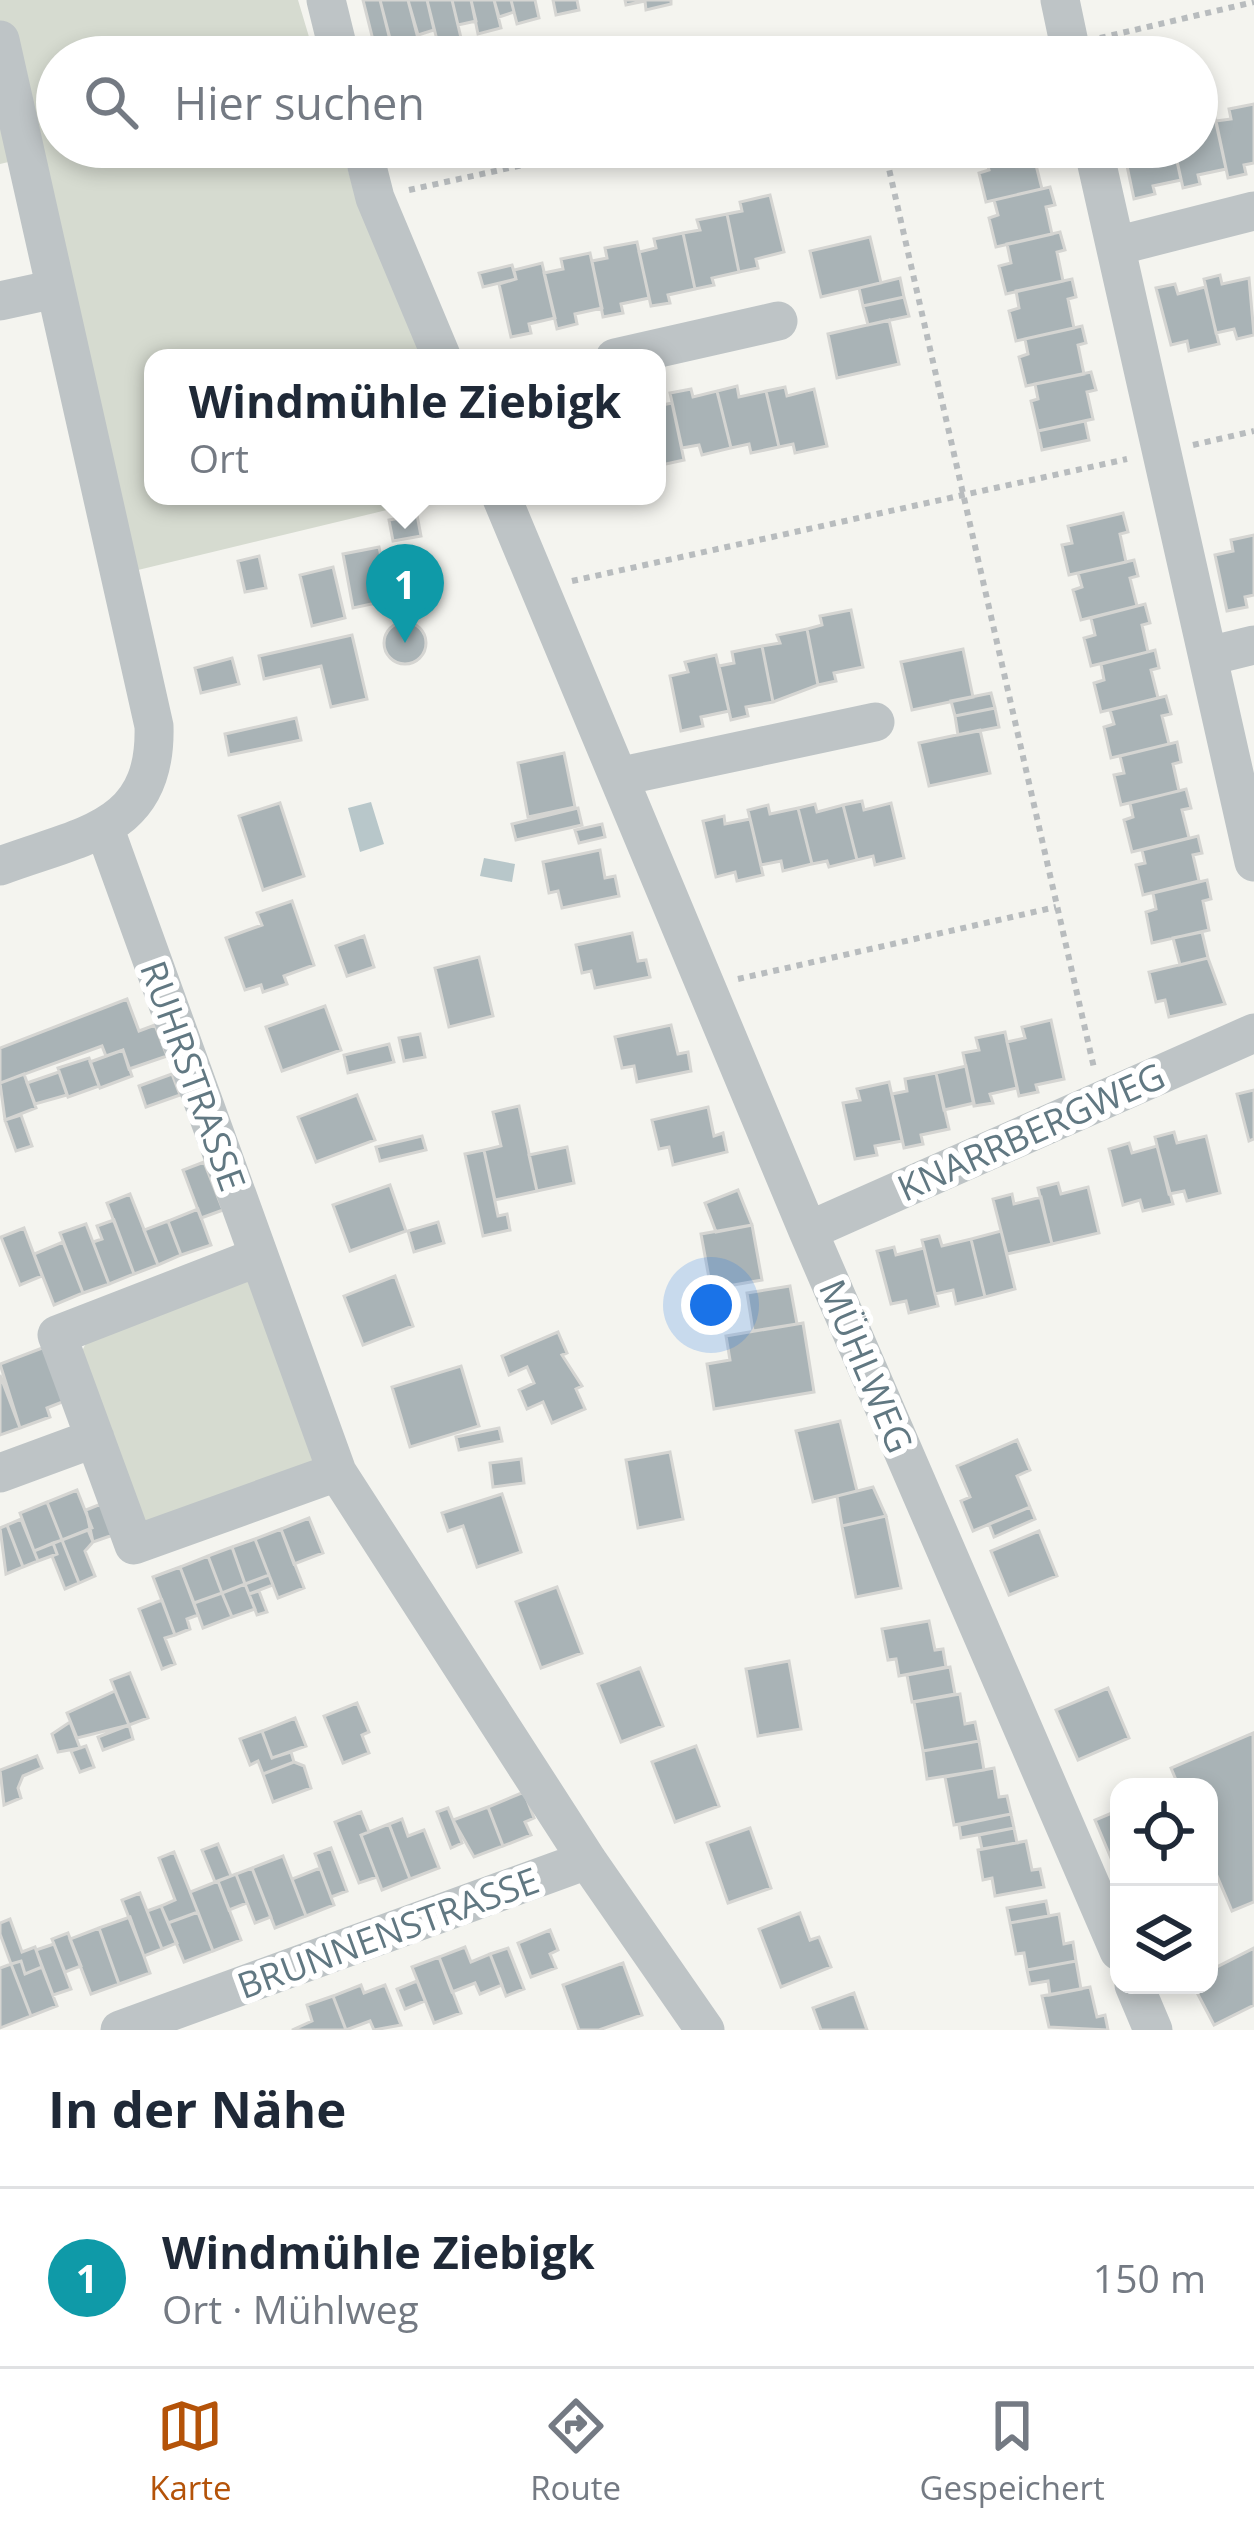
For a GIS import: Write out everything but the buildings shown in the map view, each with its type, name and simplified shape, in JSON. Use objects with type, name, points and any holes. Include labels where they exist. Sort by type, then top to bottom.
[{"type":"street","points":[[326,0],[335,36]]},
{"type":"street","points":[[1060,0],[1068,36]]},
{"type":"street","points":[[0,40],[154,726],[155,764],[149,784],[104,827],[0,866]]},
{"type":"street","points":[[367,168],[375,198],[438,349]]},
{"type":"street","points":[[1099,168],[1254,862]]},
{"type":"street","points":[[1116,246],[1254,211]]},
{"type":"street","points":[[0,301],[56,289]]},
{"type":"street","points":[[655,349],[778,321]]},
{"type":"street","name":"MÜHLWEG","points":[[505,505],[622,776],[808,1231],[1110,1930]]},
{"type":"street","points":[[1210,656],[1254,645]]},
{"type":"street","points":[[622,776],[874,722]]},
{"type":"street","name":"RUHRSTRASSE","points":[[104,827],[338,1472],[587,1860],[705,2030]]},
{"type":"street","name":"KNARRBERGWEG","points":[[808,1231],[1254,1034]]},
{"type":"street","points":[[258,1257],[57,1335],[134,1545],[338,1472]]},
{"type":"street","points":[[0,1473],[95,1438]]},
{"type":"street","name":"BRUNNENSTRASSE","points":[[120,2030],[587,1860]]},
{"type":"street","points":[[1137,1994],[1153,2030]]},
{"type":"path","points":[[1127,36],[1254,2]]},
{"type":"path","points":[[375,198],[510,168]]},
{"type":"path","points":[[889,168],[1101,1101]]},
{"type":"path","points":[[541,588],[960,492],[1254,431]]},
{"type":"path","points":[[707,986],[1056,907]]},
{"type":"shaded area","points":[[0,0],[298,0],[309,36],[36,36],[36,155],[0,164]]},
{"type":"shaded area","points":[[41,168],[347,168],[421,349],[144,349],[144,505],[408,505],[138,570]]},
{"type":"shaded area","points":[[371,802],[384,844],[360,852],[348,808]]},
{"type":"shaded area","points":[[484,858],[515,864],[512,882],[480,876]]},
{"type":"shaded area","points":[[247,1279],[316,1457],[307,1472],[150,1525],[138,1518],[82,1351],[89,1337]]},
{"type":"place","name":"Windmühle Ziebigk","points":[[405,643]]}]
